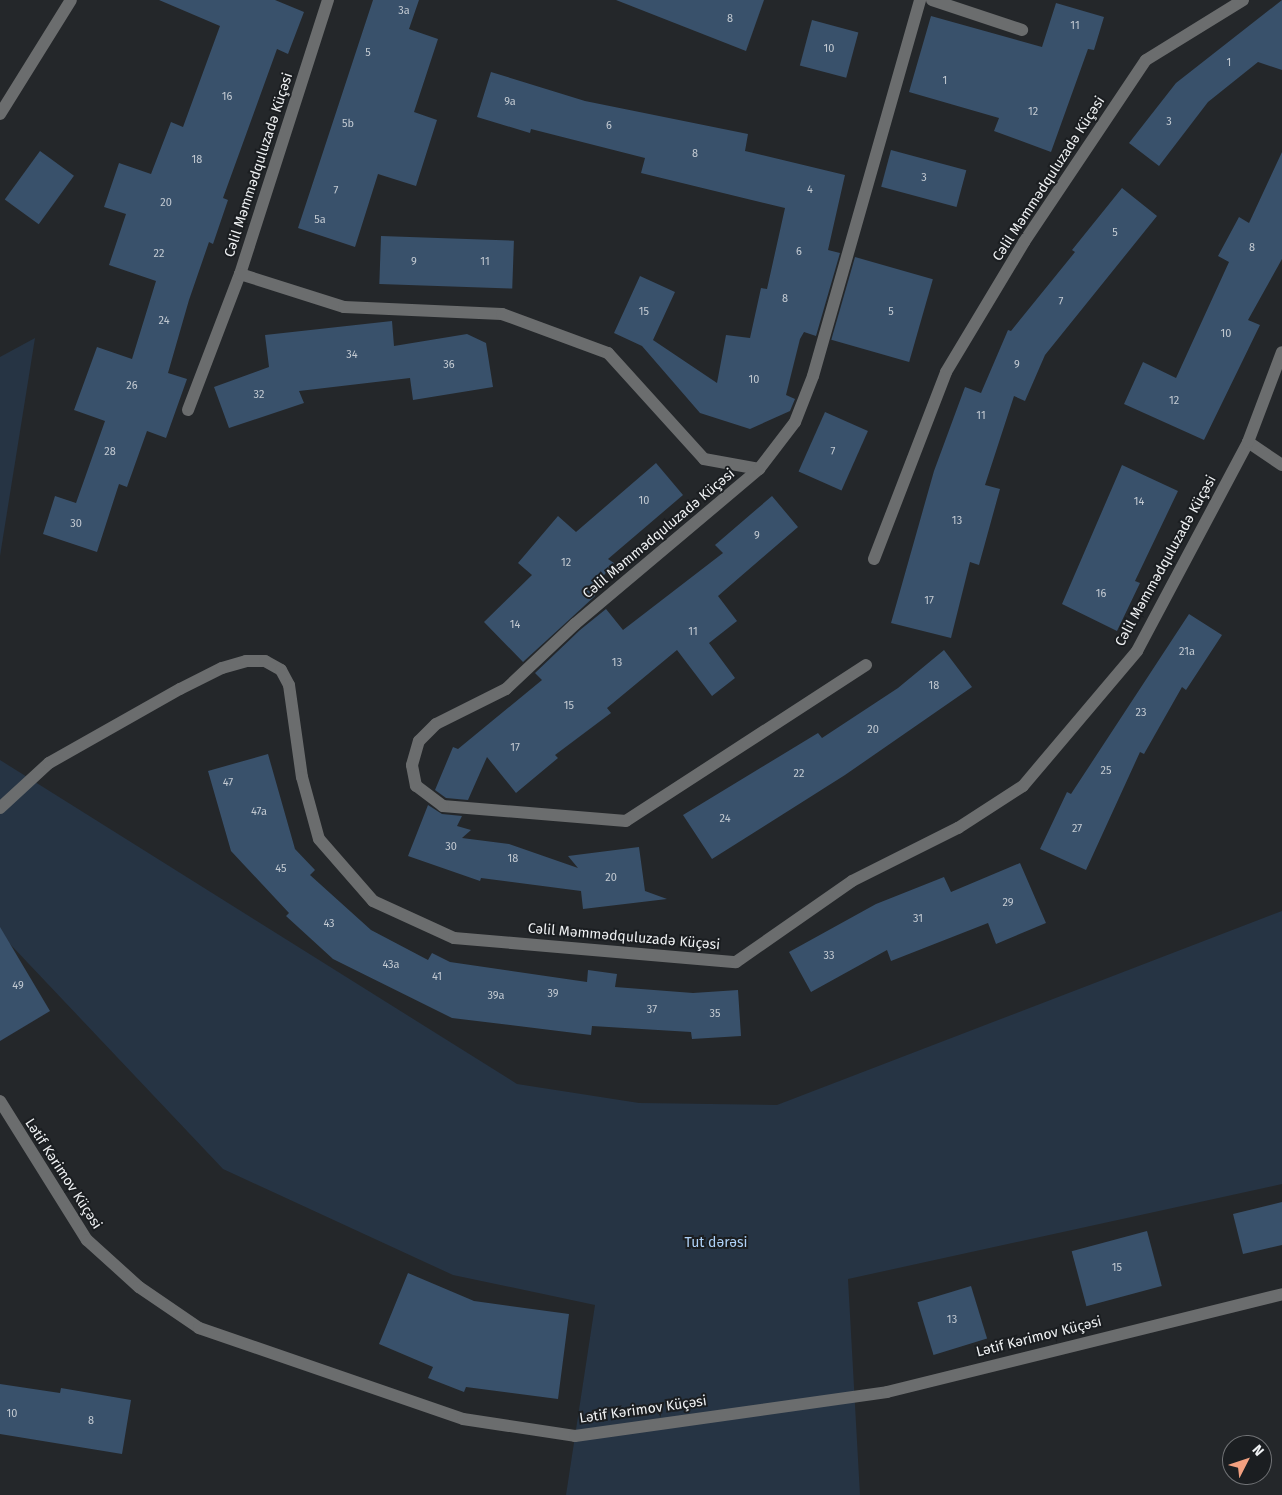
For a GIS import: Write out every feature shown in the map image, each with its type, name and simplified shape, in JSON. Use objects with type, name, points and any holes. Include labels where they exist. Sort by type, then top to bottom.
[{"type":"street","points":[[0,114],[71,0]]},
{"type":"street","name":"Cəlil Məmmədquluzadə Küçəsi","points":[[328,0],[240,274],[344,307],[502,314],[608,353],[704,459],[759,469]]},
{"type":"street","name":"Cəlil Məmmədquluzadə Küçəsi","points":[[866,665],[626,820],[443,806],[416,786],[412,764],[419,740],[436,724],[506,689],[575,624],[759,469],[795,422],[812,376],[920,0]]},
{"type":"street","points":[[932,0],[1022,30]]},
{"type":"street","name":"Cəlil Məmmədquluzadə Küçəsi","points":[[874,558],[946,372],[1024,242],[1146,60],[1243,0]]},
{"type":"street","points":[[188,410],[240,274]]},
{"type":"street","name":"Cəlil Məmmədquluzadə Küçəsi","points":[[0,808],[49,763],[222,668],[246,661],[265,661],[281,670],[289,685],[302,777],[319,839],[373,901],[454,938],[736,962],[852,881],[958,828],[1023,786],[1137,651],[1248,442],[1282,352]]},
{"type":"street","points":[[1248,442],[1282,465]]},
{"type":"street","name":"Lətif Kərimov Küçəsi","points":[[0,1101],[87,1240],[139,1287],[199,1328],[463,1419],[575,1436],[887,1392],[1282,1294]]},
{"type":"green space","points":[[35,338],[0,556],[0,357]]},
{"type":"green space","name":"Tut dərəsi","points":[[0,760],[517,1084],[639,1103],[777,1105],[1282,911],[1282,1184],[848,1279],[860,1495],[566,1495],[595,1305],[453,1275],[223,1169],[10,944],[0,950]]},
{"type":"building","points":[[159,0],[275,0],[304,12],[288,54],[277,49],[223,198],[228,200],[213,244],[209,242],[189,300],[168,373],[187,379],[166,438],[147,431],[127,487],[119,484],[97,552],[43,534],[55,496],[76,503],[105,421],[74,410],[97,347],[132,359],[156,281],[109,265],[126,214],[104,207],[119,163],[151,174],[171,122],[183,127],[220,26]]},
{"type":"building","points":[[373,0],[419,0],[409,29],[438,39],[414,112],[437,120],[416,186],[378,174],[355,247],[298,228]]},
{"type":"building","points":[[616,0],[764,0],[746,51]]},
{"type":"building","points":[[1282,0],[1282,70],[1258,62],[1208,102],[1159,166],[1129,143],[1176,83]]},
{"type":"building","points":[[1056,3],[1104,17],[1094,50],[1088,49],[1051,152],[994,131],[999,118],[909,92],[931,16],[1042,47]]},
{"type":"building","points":[[812,20],[858,32],[846,78],[800,65]]},
{"type":"building","points":[[491,72],[585,101],[748,134],[745,151],[845,175],[828,250],[840,253],[816,336],[804,332],[800,339],[786,395],[795,399],[790,411],[750,429],[700,413],[642,346],[614,333],[640,276],[675,292],[653,340],[717,383],[726,335],[750,338],[761,288],[767,289],[785,208],[641,173],[645,158],[531,129],[530,133],[477,117]]},
{"type":"building","points":[[891,150],[966,170],[957,207],[881,187]]},
{"type":"building","points":[[40,151],[74,176],[39,224],[5,200]]},
{"type":"building","points":[[1282,152],[1282,259],[1248,320],[1260,325],[1204,440],[1124,404],[1143,362],[1176,378],[1229,262],[1218,256],[1239,217],[1249,223]]},
{"type":"building","points":[[1122,188],[1157,216],[1045,355],[1025,401],[1014,396],[985,485],[1000,489],[979,565],[970,562],[951,638],[891,623],[934,471],[965,387],[981,393],[1008,330],[1011,331],[1075,252],[1072,250]]},
{"type":"building","points":[[381,236],[514,241],[512,289],[379,284]]},
{"type":"building","points":[[855,257],[933,279],[909,362],[831,340]]},
{"type":"building","points":[[392,321],[394,346],[467,334],[486,343],[493,387],[413,400],[410,378],[299,391],[304,403],[229,428],[214,387],[269,367],[265,335]]},
{"type":"building","points":[[825,412],[868,431],[841,490],[799,471]]},
{"type":"building","points":[[656,463],[683,495],[608,559],[614,563],[591,591],[595,596],[523,662],[484,622],[532,575],[518,563],[558,516],[576,532]]},
{"type":"building","points":[[1122,465],[1178,491],[1135,581],[1140,583],[1117,631],[1062,604]]},
{"type":"building","points":[[772,496],[798,527],[718,596],[737,621],[709,643],[735,678],[712,696],[677,650],[607,708],[611,713],[555,755],[558,758],[516,793],[487,757],[468,800],[446,798],[435,790],[453,747],[458,749],[542,680],[535,673],[580,630],[606,609],[623,630],[723,553],[715,545]]},
{"type":"building","points":[[1189,614],[1222,635],[1186,690],[1182,687],[1144,754],[1140,752],[1086,870],[1040,849],[1067,792],[1071,794]]},
{"type":"building","points":[[944,650],[972,687],[845,775],[712,859],[683,815],[818,733],[822,738],[898,688]]},
{"type":"building","points":[[268,754],[295,849],[315,870],[310,875],[371,930],[428,960],[432,953],[450,962],[587,982],[588,970],[617,974],[615,987],[693,993],[738,990],[741,1036],[692,1039],[691,1032],[592,1026],[591,1035],[452,1018],[333,959],[286,916],[289,913],[231,851],[208,771]]},
{"type":"building","points":[[428,805],[442,814],[462,816],[457,826],[471,830],[462,838],[509,844],[578,868],[568,856],[639,847],[645,891],[667,899],[583,909],[581,891],[481,878],[480,881],[408,856]]},
{"type":"building","points":[[1020,863],[1046,923],[996,944],[988,923],[891,961],[887,950],[811,992],[789,952],[876,904],[944,877],[951,892]]},
{"type":"building","points":[[0,927],[50,1011],[0,1041]]},
{"type":"building","points":[[1282,1202],[1282,1245],[1243,1254],[1233,1214]]},
{"type":"building","points":[[1147,1231],[1162,1286],[1086,1306],[1072,1251]]},
{"type":"building","points":[[408,1273],[474,1301],[569,1314],[558,1399],[466,1387],[464,1392],[428,1378],[433,1367],[379,1344]]},
{"type":"building","points":[[971,1286],[987,1339],[934,1355],[917,1302]]},
{"type":"building","points":[[0,1384],[60,1393],[61,1388],[131,1400],[122,1454],[0,1434]]}]
